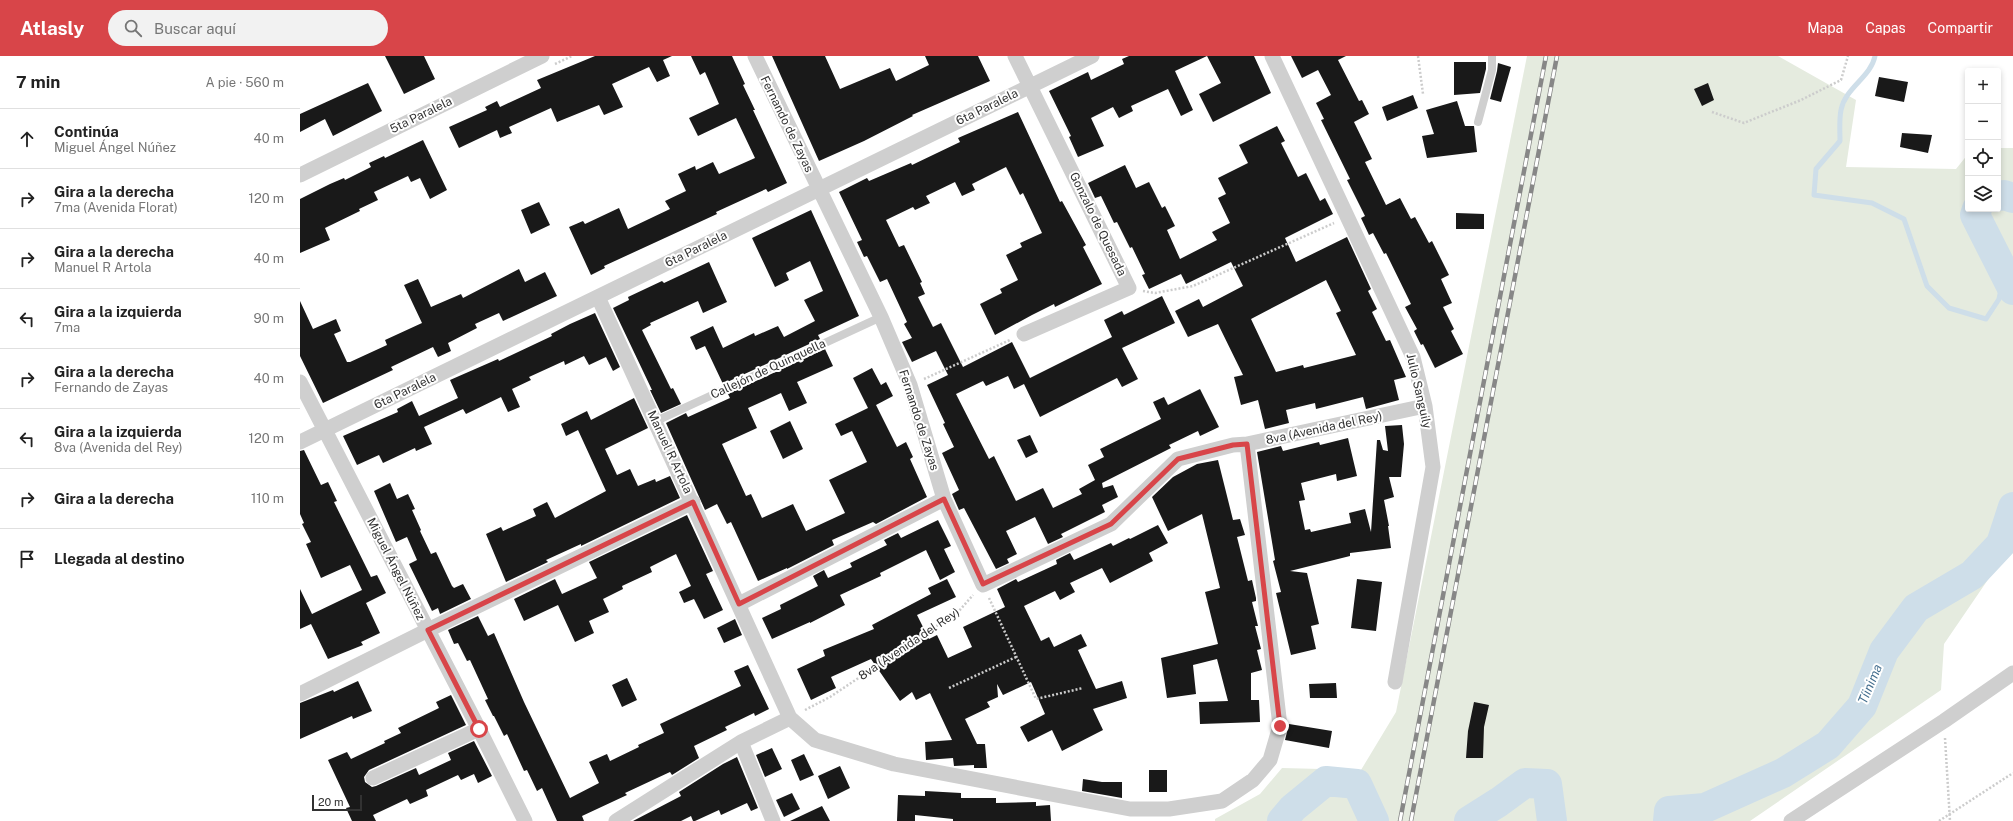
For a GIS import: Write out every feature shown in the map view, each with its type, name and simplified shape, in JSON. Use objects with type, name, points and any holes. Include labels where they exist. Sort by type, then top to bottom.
[{"type":"street","name":"5ta Paralela","points":[[300,175],[542,56]]},
{"type":"street","name":"Fernando de Zayas","points":[[755,56],[880,316],[910,385],[944,499],[983,584]]},
{"type":"street","name":"Gonzalo de Quesada","points":[[1015,56],[1129,288],[1024,334]]},
{"type":"street","name":"6ta Paralela","points":[[300,442],[1092,56]]},
{"type":"street","name":"Julio Sanguily","points":[[1272,56],[1414,357],[1425,406],[1433,467],[1395,682]]},
{"type":"street","name":"Manuel R Artola","points":[[598,297],[693,502],[790,718]]},
{"type":"street","name":"Miguel Ángel Núñez","points":[[300,382],[525,821]]},
{"type":"street","name":"8va (Avenida del Rey)","points":[[983,584],[1111,524],[1178,459],[1233,445],[1247,444],[1425,406]]},
{"type":"street","points":[[616,821],[741,742],[790,718],[815,740],[894,764],[1130,809],[1169,809],[1222,800],[1253,780],[1270,760],[1280,726],[1247,444]]},
{"type":"street","points":[[739,604],[944,499]]},
{"type":"street","points":[[300,694],[428,630],[693,502]]},
{"type":"street","points":[[1791,821],[1944,721],[2013,673]]},
{"type":"street","points":[[373,778],[479,729]]},
{"type":"street","points":[[741,742],[773,821]]},
{"type":"lane","points":[[1478,122],[1492,70],[1492,56]]},
{"type":"lane","name":"Callejón de Quinquella","points":[[656,421],[880,316]]},
{"type":"path","points":[[1418,56],[1423,94]]},
{"type":"path","points":[[1712,112],[1744,123],[1801,100],[1841,80],[1848,56]]},
{"type":"path","points":[[1129,288],[1155,293],[1193,286],[1347,217]]},
{"type":"path","points":[[910,385],[1024,334]]},
{"type":"path","points":[[983,584],[1036,700],[1083,688]]},
{"type":"path","name":"8va (Avenida del Rey)","points":[[790,718],[830,697],[959,611],[983,584]]},
{"type":"path","points":[[949,688],[1016,657]]},
{"type":"path","points":[[1944,721],[1950,821]]},
{"type":"path","points":[[1939,821],[2013,773]]},
{"type":"shaded area","points":[[1527,56],[1778,56],[1856,100],[1846,167],[1956,169],[1965,158],[1965,212],[2001,212],[2001,148],[2013,148],[2013,543],[1944,644],[1941,690],[1750,821],[1215,821],[1215,819],[1260,794],[1282,768],[1361,770],[1396,712]]},
{"type":"building","points":[[385,56],[424,56],[435,79],[404,94]]},
{"type":"building","points":[[595,56],[672,56],[663,60],[670,76],[657,82],[649,67],[612,84],[623,107],[604,115],[599,105],[557,122],[551,108],[509,127],[512,133],[500,138],[497,130],[459,148],[449,127],[487,110],[485,107],[497,101],[500,107],[541,88],[537,80]]},
{"type":"building","points":[[691,56],[732,56],[745,84],[743,85],[755,110],[753,110],[787,183],[768,192],[766,189],[716,212],[717,214],[604,266],[605,268],[591,275],[569,227],[583,221],[585,224],[619,208],[628,229],[670,209],[665,201],[686,191],[678,174],[695,166],[696,170],[713,162],[719,174],[755,158],[736,118],[698,136],[689,118],[719,104],[705,72],[700,75]]},
{"type":"building","points":[[772,56],[825,56],[840,89],[890,68],[896,81],[929,65],[925,56],[978,56],[990,81],[912,115],[913,116],[864,141],[819,161]]},
{"type":"building","points":[[1129,56],[1207,56],[1175,71],[1193,110],[1181,116],[1168,89],[1131,106],[1133,111],[1119,118],[1113,107],[1091,118],[1104,146],[1078,157],[1069,137],[1071,136],[1049,91],[1088,72],[1091,80],[1124,64],[1122,59]]},
{"type":"building","points":[[1207,56],[1254,56],[1271,93],[1213,122],[1199,94],[1221,83]]},
{"type":"building","points":[[1291,56],[1346,56],[1338,60],[1359,101],[1362,100],[1369,114],[1354,122],[1372,159],[1365,162],[1386,205],[1400,198],[1411,219],[1415,217],[1429,243],[1432,241],[1449,275],[1441,279],[1452,303],[1443,307],[1454,329],[1451,331],[1463,354],[1435,368],[1423,344],[1421,345],[1414,331],[1417,329],[1405,307],[1411,304],[1386,253],[1384,254],[1373,233],[1369,235],[1361,218],[1365,216],[1347,180],[1350,179],[1321,120],[1324,119],[1316,103],[1331,95],[1318,70],[1302,78]]},
{"type":"building","points":[[1454,62],[1486,62],[1486,69],[1480,93],[1454,95]]},
{"type":"building","points":[[1498,63],[1511,67],[1501,102],[1490,99]]},
{"type":"building","points":[[1879,77],[1908,82],[1904,102],[1875,96]]},
{"type":"building","points":[[368,83],[382,111],[333,136],[325,119],[300,132],[300,114]]},
{"type":"building","points":[[1708,83],[1714,100],[1702,106],[1694,89]]},
{"type":"building","points":[[1413,95],[1418,108],[1387,121],[1382,107]]},
{"type":"building","points":[[1457,101],[1465,126],[1474,126],[1477,152],[1427,158],[1422,136],[1434,134],[1426,110]]},
{"type":"building","points":[[1018,112],[1060,202],[1062,201],[1086,245],[1083,247],[1102,284],[1055,307],[1054,304],[995,335],[980,304],[1002,293],[1000,289],[1018,280],[1006,255],[1022,247],[1020,243],[1042,233],[1023,193],[1020,195],[1006,167],[972,184],[975,190],[962,196],[955,182],[926,196],[930,203],[915,210],[913,207],[886,220],[899,247],[904,245],[922,282],[920,283],[925,294],[918,297],[933,327],[941,323],[963,367],[1012,342],[1030,378],[1112,337],[1104,320],[1122,311],[1124,315],[1162,296],[1175,323],[1122,348],[1138,379],[1122,387],[1117,378],[1040,417],[1024,384],[1014,389],[1008,376],[986,386],[983,381],[956,394],[989,459],[994,456],[1016,501],[1043,488],[1053,508],[1082,494],[1079,489],[1095,480],[1088,465],[1104,457],[1100,449],[1161,419],[1153,402],[1164,397],[1168,405],[1200,389],[1219,427],[1200,436],[1198,431],[1169,445],[1171,448],[1102,483],[1103,488],[1113,485],[1118,497],[1102,505],[1105,512],[1061,534],[1063,537],[1048,544],[1035,517],[1006,531],[1017,554],[1007,559],[1009,563],[996,569],[964,508],[959,510],[952,494],[959,490],[942,453],[954,447],[943,424],[945,423],[927,385],[948,375],[936,351],[912,362],[902,342],[912,338],[904,324],[907,322],[887,279],[880,282],[867,256],[864,257],[857,242],[862,240],[839,192],[867,178],[869,181],[911,163],[912,165],[960,142],[958,138]]},
{"type":"building","points":[[1277,126],[1285,141],[1281,143],[1298,177],[1306,173],[1320,201],[1325,198],[1333,214],[1285,238],[1296,262],[1347,237],[1371,289],[1368,291],[1377,309],[1372,312],[1386,341],[1390,340],[1406,377],[1394,380],[1399,400],[1366,409],[1363,397],[1316,409],[1315,403],[1286,410],[1289,423],[1265,429],[1258,400],[1241,405],[1234,377],[1243,375],[1218,324],[1188,337],[1175,311],[1199,299],[1203,307],[1243,286],[1231,262],[1186,284],[1181,274],[1149,289],[1142,275],[1145,274],[1132,247],[1130,248],[1117,222],[1114,223],[1101,196],[1095,198],[1088,183],[1125,165],[1136,188],[1149,182],[1162,208],[1165,206],[1175,226],[1167,230],[1180,259],[1217,240],[1212,232],[1230,223],[1218,198],[1226,194],[1218,178],[1248,163],[1239,145]],"holes":[[[1326,280],[1341,311],[1336,313],[1356,355],[1304,368],[1303,365],[1276,372],[1251,319]]]},
{"type":"building","points":[[1902,133],[1932,135],[1928,153],[1900,147]]},
{"type":"building","points":[[423,140],[447,190],[430,199],[420,178],[411,182],[408,176],[374,192],[378,200],[359,209],[360,211],[325,228],[330,240],[300,253],[300,199],[330,184],[344,178],[345,180],[371,167],[369,163],[384,156],[385,158]]},
{"type":"building","points":[[539,202],[550,225],[531,234],[521,210]]},
{"type":"building","points":[[811,210],[859,316],[818,335],[820,339],[723,384],[705,346],[696,350],[690,337],[713,326],[723,348],[754,333],[755,336],[778,326],[784,337],[815,321],[804,300],[823,291],[810,261],[786,273],[789,280],[775,287],[752,238]]},
{"type":"building","points":[[1456,213],[1484,214],[1484,229],[1456,229]]},
{"type":"building","points":[[709,262],[727,302],[703,313],[698,301],[650,323],[651,325],[642,330],[671,389],[673,388],[681,404],[661,413],[650,390],[652,390],[613,308],[629,300],[628,297],[662,281],[664,283]]},
{"type":"building","points":[[519,269],[525,282],[545,272],[557,296],[503,321],[499,313],[475,324],[477,328],[448,343],[451,351],[438,357],[433,347],[391,367],[393,370],[323,403],[300,356],[300,301],[313,329],[336,319],[341,331],[334,334],[347,362],[350,362],[387,345],[385,340],[422,323],[404,285],[418,279],[431,307],[461,294],[463,298]]},
{"type":"building","points":[[595,313],[620,367],[613,371],[606,357],[589,365],[584,356],[565,365],[564,361],[529,377],[531,380],[512,389],[520,407],[508,412],[501,397],[466,414],[463,409],[424,427],[432,444],[416,451],[415,448],[383,463],[379,455],[357,465],[343,436],[398,412],[397,409],[412,401],[419,416],[458,398],[450,380],[498,359],[499,361],[552,336],[551,334],[570,324]]},
{"type":"building","points":[[825,349],[833,366],[797,382],[807,403],[789,411],[781,393],[748,408],[757,428],[722,444],[746,496],[751,494],[762,518],[793,504],[806,531],[845,513],[829,480],[867,462],[852,431],[841,436],[835,424],[868,408],[853,378],[872,368],[881,385],[886,382],[893,396],[876,405],[897,447],[906,442],[913,457],[910,459],[927,497],[876,524],[873,522],[832,540],[834,545],[787,569],[758,581],[731,522],[727,524],[717,504],[705,510],[666,423],[686,413],[688,417],[730,398],[728,394]]},
{"type":"building","points":[[634,398],[648,428],[605,449],[617,475],[630,469],[638,486],[655,479],[656,482],[670,476],[680,498],[581,546],[581,544],[546,560],[548,562],[506,582],[486,534],[501,527],[503,531],[536,516],[533,509],[547,502],[555,518],[606,491],[578,430],[566,436],[561,424],[587,411],[591,420]]},
{"type":"building","points":[[790,421],[803,449],[783,459],[770,431]]},
{"type":"building","points":[[1402,425],[1404,444],[1401,477],[1389,477],[1394,497],[1384,500],[1391,548],[1350,553],[1350,556],[1290,571],[1307,573],[1319,624],[1311,626],[1316,649],[1291,655],[1276,593],[1281,592],[1273,561],[1275,560],[1257,452],[1281,446],[1283,451],[1319,442],[1320,445],[1348,438],[1357,476],[1337,481],[1336,474],[1301,483],[1305,500],[1299,501],[1305,530],[1310,529],[1311,532],[1351,523],[1349,513],[1365,509],[1371,532],[1377,440],[1380,440],[1383,450],[1388,451],[1385,426]]},
{"type":"building","points":[[1030,435],[1038,452],[1026,458],[1017,440]]},
{"type":"building","points":[[304,450],[321,485],[328,482],[337,501],[334,502],[371,577],[377,575],[386,593],[366,603],[380,633],[361,642],[363,645],[328,659],[311,624],[300,629],[300,589],[312,614],[362,590],[350,565],[321,578],[306,544],[311,542],[302,524],[304,523],[300,514],[300,451]]},
{"type":"building","points":[[1218,460],[1233,520],[1240,519],[1245,535],[1237,537],[1248,581],[1252,580],[1256,598],[1256,601],[1252,602],[1258,626],[1255,626],[1261,649],[1257,650],[1262,670],[1251,673],[1251,700],[1259,700],[1260,722],[1200,724],[1199,702],[1228,701],[1217,659],[1193,665],[1196,694],[1167,698],[1161,658],[1218,644],[1205,592],[1220,588],[1202,514],[1168,531],[1152,497],[1173,477],[1197,464]]},
{"type":"building","points":[[390,483],[397,499],[408,494],[415,509],[412,510],[421,530],[420,531],[431,554],[436,552],[452,586],[454,588],[463,584],[471,599],[440,614],[438,608],[432,611],[409,564],[417,560],[407,537],[396,542],[374,491]]},
{"type":"building","points":[[687,515],[713,571],[706,574],[723,610],[704,619],[694,599],[684,603],[679,592],[691,586],[676,554],[650,567],[652,572],[622,586],[623,589],[603,599],[609,612],[589,621],[594,633],[575,642],[558,605],[524,621],[514,599],[555,579],[562,594],[597,578],[589,562]]},
{"type":"building","points":[[938,520],[951,546],[944,549],[955,572],[940,580],[926,550],[880,573],[881,576],[840,595],[845,605],[810,623],[772,639],[762,618],[781,609],[780,605],[818,586],[813,576],[824,570],[828,578],[852,567],[850,563],[887,545],[884,540],[898,533],[901,538]]},
{"type":"building","points":[[1158,525],[1168,543],[1149,553],[1153,561],[1110,583],[1102,568],[1070,583],[1075,592],[1060,600],[1055,591],[1024,606],[1041,641],[1049,637],[1054,647],[1081,634],[1087,646],[1078,650],[1096,689],[1122,681],[1127,698],[1093,709],[1103,730],[1062,751],[1052,730],[1028,742],[1020,727],[1045,714],[1031,682],[1003,695],[997,684],[998,697],[987,702],[990,707],[965,719],[977,744],[985,744],[987,768],[974,768],[974,765],[954,766],[953,758],[926,760],[925,742],[952,740],[930,693],[916,700],[912,692],[900,701],[871,659],[831,677],[836,688],[811,700],[797,669],[825,656],[823,650],[874,629],[872,625],[931,594],[928,588],[947,579],[956,597],[917,615],[929,639],[937,635],[948,658],[972,647],[963,627],[1005,607],[997,589],[1016,579],[1018,582],[1057,564],[1056,560],[1070,553],[1074,560],[1111,543],[1113,546],[1129,538],[1130,539]]},
{"type":"building","points":[[1357,579],[1382,582],[1376,631],[1351,628]]},
{"type":"building","points":[[478,616],[488,636],[494,633],[524,702],[570,798],[599,783],[589,762],[607,754],[610,761],[639,747],[638,745],[664,733],[660,724],[741,686],[734,671],[748,665],[769,709],[755,716],[754,713],[725,727],[727,730],[694,746],[699,758],[672,775],[670,772],[625,793],[627,795],[582,816],[584,821],[557,821],[542,788],[537,791],[527,770],[524,771],[507,734],[504,736],[493,716],[485,700],[488,699],[470,660],[467,661],[458,643],[454,644],[448,630]]},
{"type":"building","points":[[735,619],[742,635],[724,643],[717,628]]},
{"type":"building","points":[[627,678],[637,700],[622,707],[612,685]]},
{"type":"building","points":[[358,681],[372,711],[353,719],[352,716],[300,739],[300,703],[333,690],[334,692]]},
{"type":"building","points":[[1336,683],[1337,698],[1310,698],[1309,684]]},
{"type":"building","points":[[451,695],[466,725],[369,770],[364,777],[365,782],[372,787],[376,786],[416,768],[419,775],[451,760],[448,753],[474,741],[492,776],[478,783],[474,774],[461,780],[458,775],[426,790],[428,796],[410,804],[407,799],[373,815],[376,821],[352,821],[346,808],[350,807],[328,760],[347,752],[351,759],[385,743],[384,741],[401,733],[398,728],[439,708],[436,702]]},
{"type":"building","points":[[1474,702],[1489,705],[1484,727],[1483,758],[1466,758],[1468,731]]},
{"type":"building","points":[[1289,724],[1332,731],[1329,748],[1285,740]]},
{"type":"building","points":[[772,748],[782,769],[765,777],[756,755]]},
{"type":"building","points":[[804,754],[814,775],[800,781],[791,760]]},
{"type":"building","points":[[737,757],[758,808],[751,811],[747,803],[721,815],[719,810],[695,821],[693,821],[691,816],[681,821],[633,821],[681,796],[679,792],[723,764]]},
{"type":"building","points":[[840,766],[850,788],[828,799],[818,776]]},
{"type":"building","points":[[1149,770],[1167,770],[1167,792],[1149,792]]},
{"type":"building","points":[[1083,779],[1102,782],[1122,782],[1122,798],[1082,791]]},
{"type":"building","points":[[925,791],[961,793],[961,798],[996,798],[996,803],[1036,802],[1036,806],[1050,805],[1051,821],[953,821],[953,819],[915,815],[915,821],[897,821],[898,795],[925,796]]},
{"type":"building","points":[[792,793],[800,809],[784,817],[776,800]]},
{"type":"building","points":[[822,806],[830,821],[790,821]]},
{"type":"waterway","points":[[1875,56],[1869,70],[1847,95],[1843,102],[1840,118],[1840,141],[1816,169],[1814,195],[1872,203],[1904,219],[1927,286],[1949,308],[1986,319],[1999,299],[2004,273]]},
{"type":"waterway","name":"Tíinima","points":[[2001,196],[2013,198]]},
{"type":"waterway","name":"Tíinima","points":[[1976,212],[1975,215],[2013,290]]},
{"type":"waterway","name":"Tíinima","points":[[1668,821],[1669,811],[1705,808],[1783,773],[1828,745],[1862,706],[1884,651],[1916,608],[1972,575],[2001,544],[2013,507]]},
{"type":"waterway","name":"Tíinima","points":[[1282,821],[1293,808],[1326,781],[1357,784],[1374,821]]},
{"type":"waterway","name":"Tíinima","points":[[1469,821],[1525,783],[1547,784],[1552,821]]},
{"type":"railway","points":[[1400,821],[1546,56]]},
{"type":"railway","points":[[1411,821],[1557,56]]},
{"type":"route","points":[[479,729],[428,630],[693,502],[739,604],[944,499],[983,584],[1111,524],[1178,459],[1233,445],[1247,444],[1280,726]]}]
